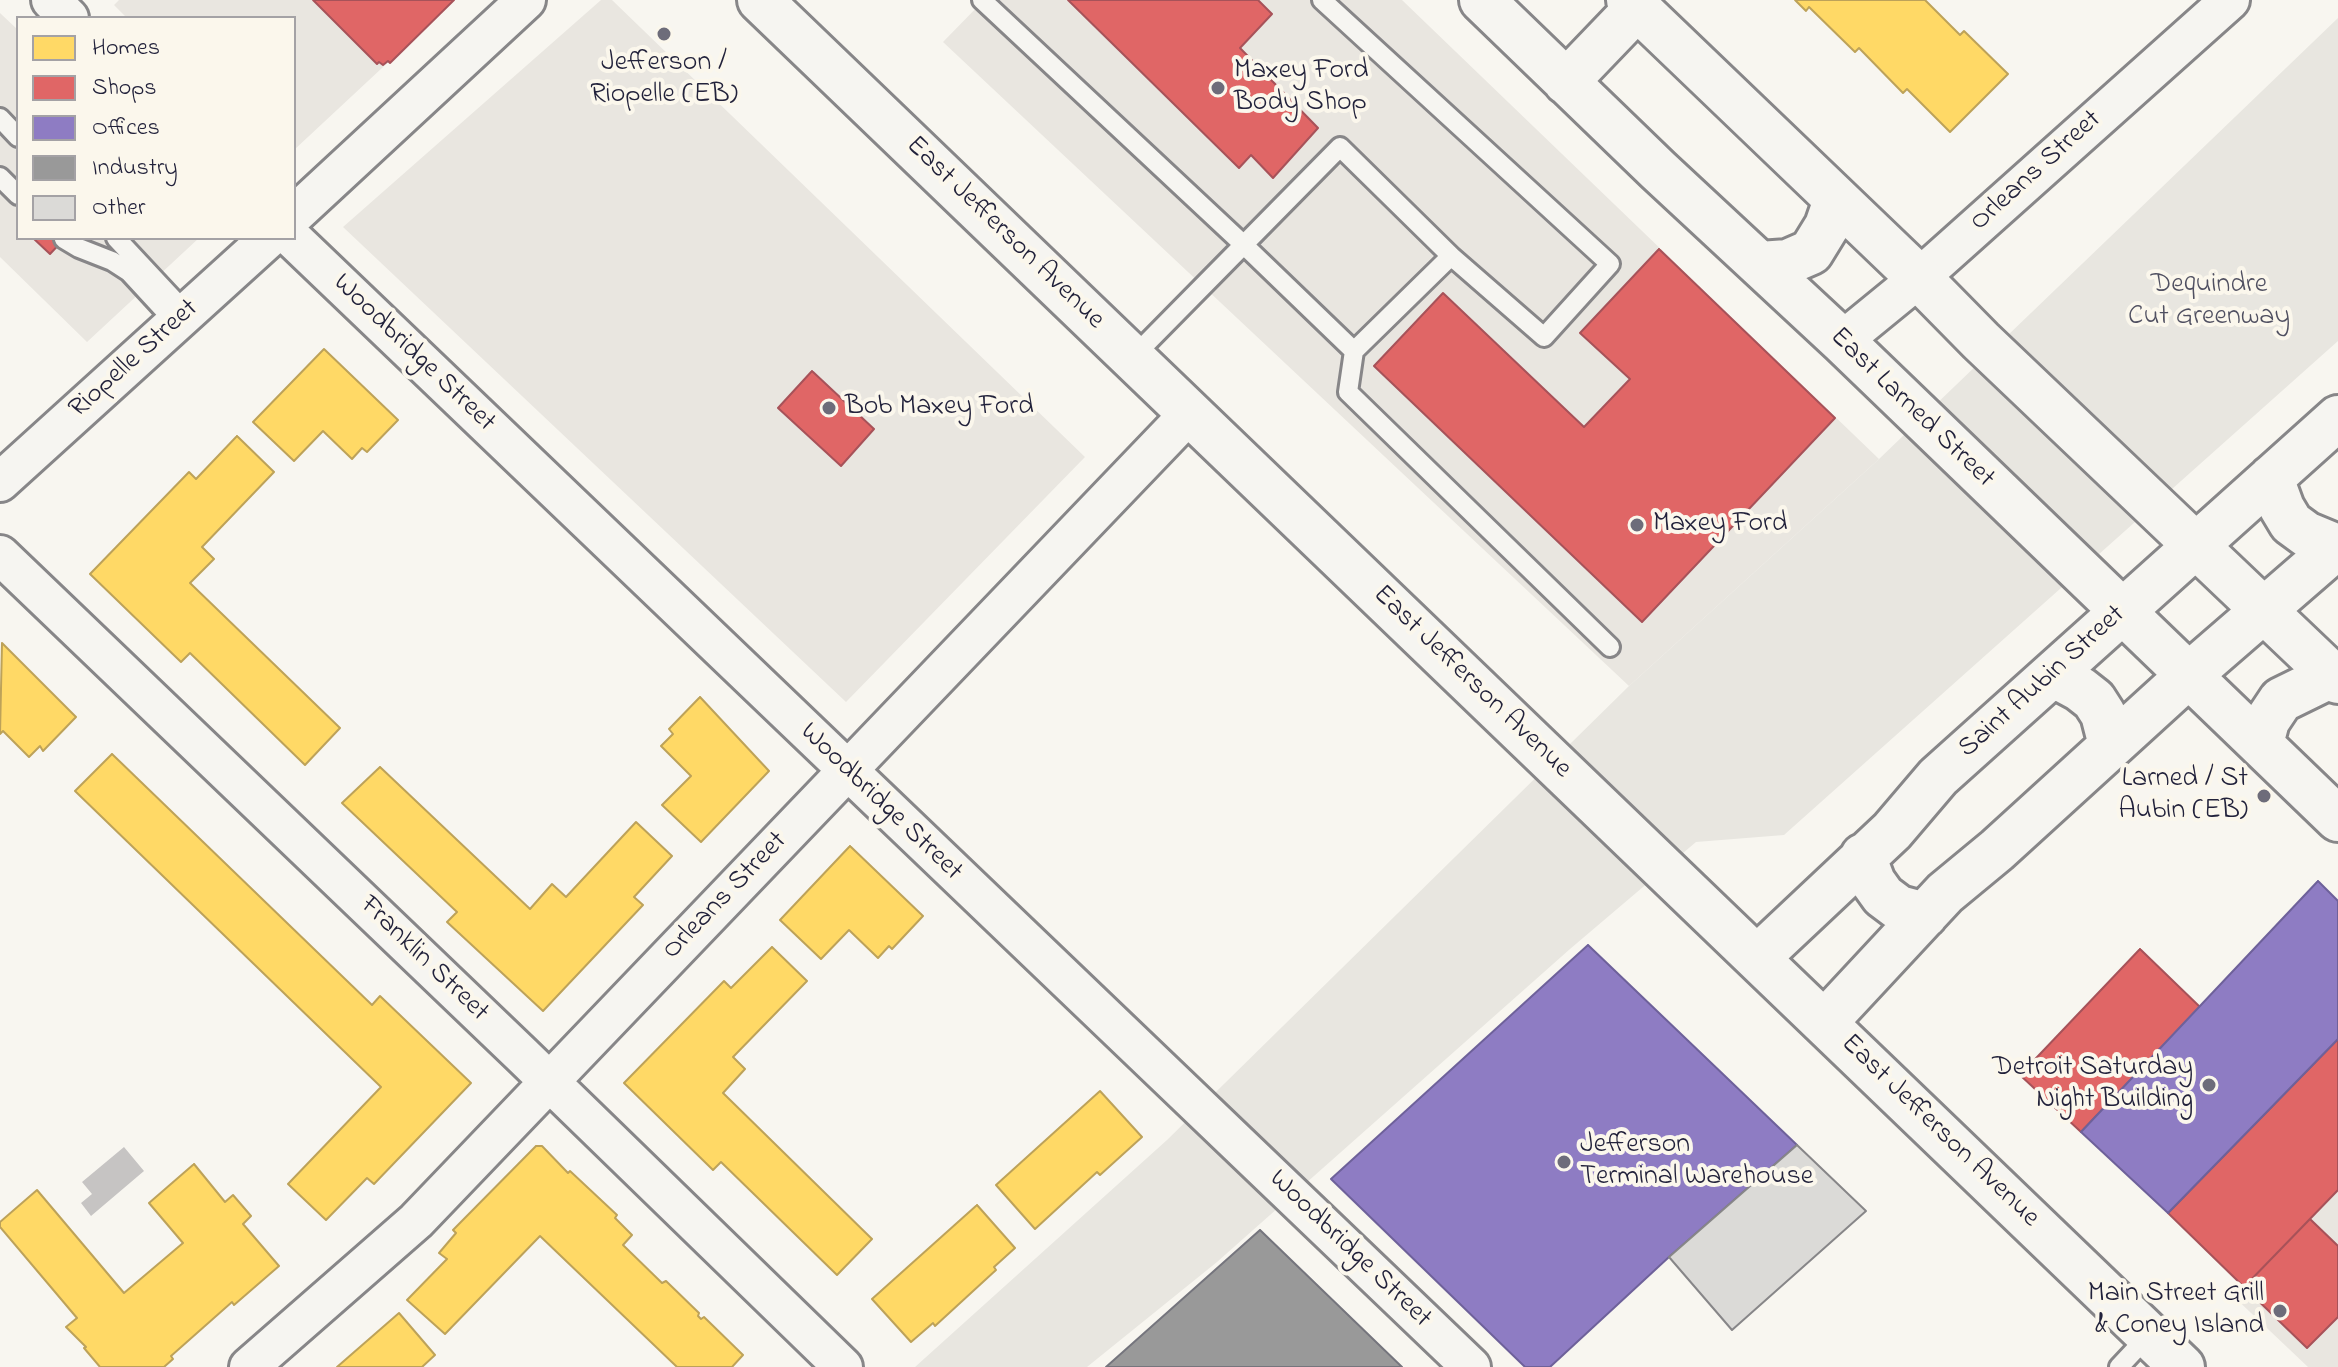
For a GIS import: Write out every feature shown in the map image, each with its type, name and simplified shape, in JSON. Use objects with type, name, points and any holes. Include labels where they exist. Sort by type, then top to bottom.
[{"type":"main road","name":"East Jefferson Avenue","points":[[760,0],[2182,1367]]},
{"type":"main road","name":"East Larned Street","points":[[1482,0],[1842,341],[2338,819]]},
{"type":"main road","points":[[1566,82],[1633,4],[2335,678],[2281,700],[2267,721],[2261,744]]},
{"type":"main road","points":[[1760,264],[1788,262],[1811,252],[1827,226],[1836,200]]},
{"type":"main road","name":"Saint Aubin Street","points":[[1757,958],[1892,831],[1938,777],[2338,418]]},
{"type":"main road","points":[[1825,1022],[1945,893],[2337,546],[2306,534],[2291,523],[2271,478]]},
{"type":"main road","points":[[2054,675],[2094,700],[2103,714],[2111,745]]},
{"type":"main road","points":[[1863,856],[1873,882],[1883,896],[1899,908],[1925,915]]},
{"type":"street","points":[[51,0],[67,16]]},
{"type":"street","points":[[296,213],[526,0]]},
{"type":"street","name":"Orleans Street","points":[[1842,341],[1919,278],[2230,0]]},
{"type":"street","name":"Riopelle Street","points":[[0,482],[267,240]]},
{"type":"street","name":"Woodbridge Street","points":[[294,240],[1471,1367]]},
{"type":"street","name":"Orleans Street","points":[[249,1367],[416,1221],[1190,413]]},
{"type":"street","name":"Franklin Street","points":[[0,555],[843,1367]]},
{"type":"lane","points":[[982,0],[1354,351]]},
{"type":"lane","points":[[1132,358],[1340,147],[1451,256],[1544,337],[1610,264],[1322,0]]},
{"type":"lane","points":[[0,118],[16,135]]},
{"type":"lane","points":[[0,177],[16,193]]},
{"type":"lane","points":[[66,240],[129,272],[181,318]]},
{"type":"lane","points":[[118,240],[181,318]]},
{"type":"lane","points":[[1451,256],[1354,351],[1348,392],[1610,647]]},
{"type":"lane","points":[[2119,1367],[2149,1335]]},
{"type":"shaded area","points":[[119,0],[455,0],[296,148],[296,16],[125,16],[114,5]]},
{"type":"shaded area","points":[[601,0],[612,0],[1085,457],[846,702],[343,227]]},
{"type":"shaded area","points":[[984,0],[1402,0],[1879,459],[1629,686],[943,42]]},
{"type":"shaded area","points":[[0,13],[16,28],[16,240],[197,240],[87,342],[0,257]]},
{"type":"shaded area","points":[[124,1147],[144,1171],[91,1216],[81,1203],[92,1194],[82,1182]]},
{"type":"shaded area","points":[[2338,1186],[2338,1367],[2308,1367],[2231,1294]]},
{"type":"green space","name":"Dequindre Cut Greenway","points":[[2338,18],[2338,341],[1784,835],[1696,842],[1570,949],[1217,1262],[1087,1367],[915,1367],[1167,1140],[1629,686],[1879,459]]},
{"type":"building: Homes","points":[[1795,0],[1925,0],[1960,35],[1964,31],[2008,74],[1950,132],[1907,89],[1903,93],[1859,48],[1855,52],[1809,7],[1806,11]]},
{"type":"building: Homes","points":[[324,349],[398,420],[367,452],[362,448],[352,459],[323,431],[294,461],[253,422]]},
{"type":"building: Homes","points":[[237,436],[274,472],[202,547],[214,559],[190,583],[340,728],[305,765],[190,653],[181,662],[90,574],[189,472],[196,479]]},
{"type":"building: Homes","points":[[2,643],[76,717],[43,751],[40,746],[29,757],[3,731],[0,734]]},
{"type":"building: Homes","points":[[700,697],[769,771],[701,842],[662,805],[691,776],[661,746],[673,734],[669,729]]},
{"type":"building: Homes","points":[[112,754],[372,1005],[380,996],[471,1083],[374,1184],[367,1178],[326,1220],[288,1184],[381,1087],[75,791]]},
{"type":"building: Homes","points":[[380,767],[530,909],[552,884],[566,897],[636,822],[672,856],[634,897],[643,905],[543,1011],[447,922],[457,912],[342,803]]},
{"type":"building: Homes","points":[[850,846],[923,916],[892,949],[889,946],[878,958],[849,930],[821,959],[780,920]]},
{"type":"building: Homes","points":[[772,947],[807,981],[733,1057],[745,1069],[723,1093],[872,1239],[837,1275],[721,1162],[713,1170],[624,1083],[724,981],[731,988]]},
{"type":"building: Homes","points":[[1100,1091],[1142,1137],[1100,1175],[1097,1172],[1035,1229],[996,1185]]},
{"type":"building: Homes","points":[[536,1146],[542,1146],[617,1215],[615,1218],[632,1235],[623,1245],[662,1283],[666,1281],[699,1313],[701,1319],[704,1317],[743,1355],[732,1367],[677,1367],[540,1236],[445,1334],[407,1300],[447,1259],[439,1253],[456,1233],[453,1230]]},
{"type":"building: Homes","points":[[194,1164],[225,1202],[233,1195],[251,1216],[243,1224],[279,1266],[234,1305],[232,1302],[171,1356],[173,1359],[164,1367],[100,1367],[66,1327],[77,1318],[0,1227],[0,1222],[37,1190],[124,1293],[183,1243],[149,1203]]},
{"type":"building: Homes","points":[[977,1205],[1015,1248],[994,1267],[996,1270],[935,1326],[933,1323],[911,1342],[872,1299]]},
{"type":"building: Homes","points":[[399,1313],[435,1355],[422,1367],[337,1367]]},
{"type":"building: Shops","points":[[313,0],[454,0],[390,63],[388,61],[383,65],[377,64]]},
{"type":"building: Shops","name":"Maxey Ford Body Shop","points":[[1068,0],[1258,0],[1272,14],[1240,48],[1318,128],[1273,178],[1251,155],[1239,168]]},
{"type":"building: Shops","points":[[35,240],[63,240],[50,254]]},
{"type":"building: Shops","name":"Maxey Ford","points":[[1659,249],[1835,418],[1642,622],[1374,366],[1443,293],[1584,427],[1630,379],[1580,333]]},
{"type":"building: Shops","points":[[812,371],[874,429],[841,466],[778,408]]},
{"type":"building: Shops","points":[[2140,949],[2200,1007],[2081,1132],[2020,1075]]},
{"type":"building: Shops","points":[[2338,1039],[2338,1190],[2244,1287],[2168,1213]]},
{"type":"building: Shops","points":[[2310,1219],[2338,1246],[2338,1317],[2307,1348],[2244,1287]]},
{"type":"building: Offices","name":"Detroit Saturday Night Building","points":[[2318,881],[2338,901],[2338,1039],[2168,1213],[2081,1132]]},
{"type":"building: Offices","name":"Jefferson Terminal Warehouse","points":[[1588,945],[1797,1145],[1550,1367],[1525,1367],[1331,1179]]},
{"type":"building: Industry","points":[[1260,1230],[1402,1367],[1106,1367]]},
{"type":"building: Other","points":[[1797,1145],[1866,1211],[1732,1330],[1669,1257]]},
{"type":"place","name":"Jefferson / Riopelle (EB)","points":[[664,34]]},
{"type":"place","name":"Maxey Ford Body Shop","points":[[1218,88]]},
{"type":"place","name":"Bob Maxey Ford","points":[[829,408]]},
{"type":"place","name":"Maxey Ford","points":[[1637,525]]},
{"type":"place","name":"Larned / St Aubin (EB)","points":[[2264,796]]},
{"type":"place","name":"Detroit Saturday Night Building","points":[[2209,1085]]},
{"type":"place","name":"Jefferson Terminal Warehouse","points":[[1564,1162]]},
{"type":"place","name":"Main Street Grill & Coney Island","points":[[2280,1311]]}]
